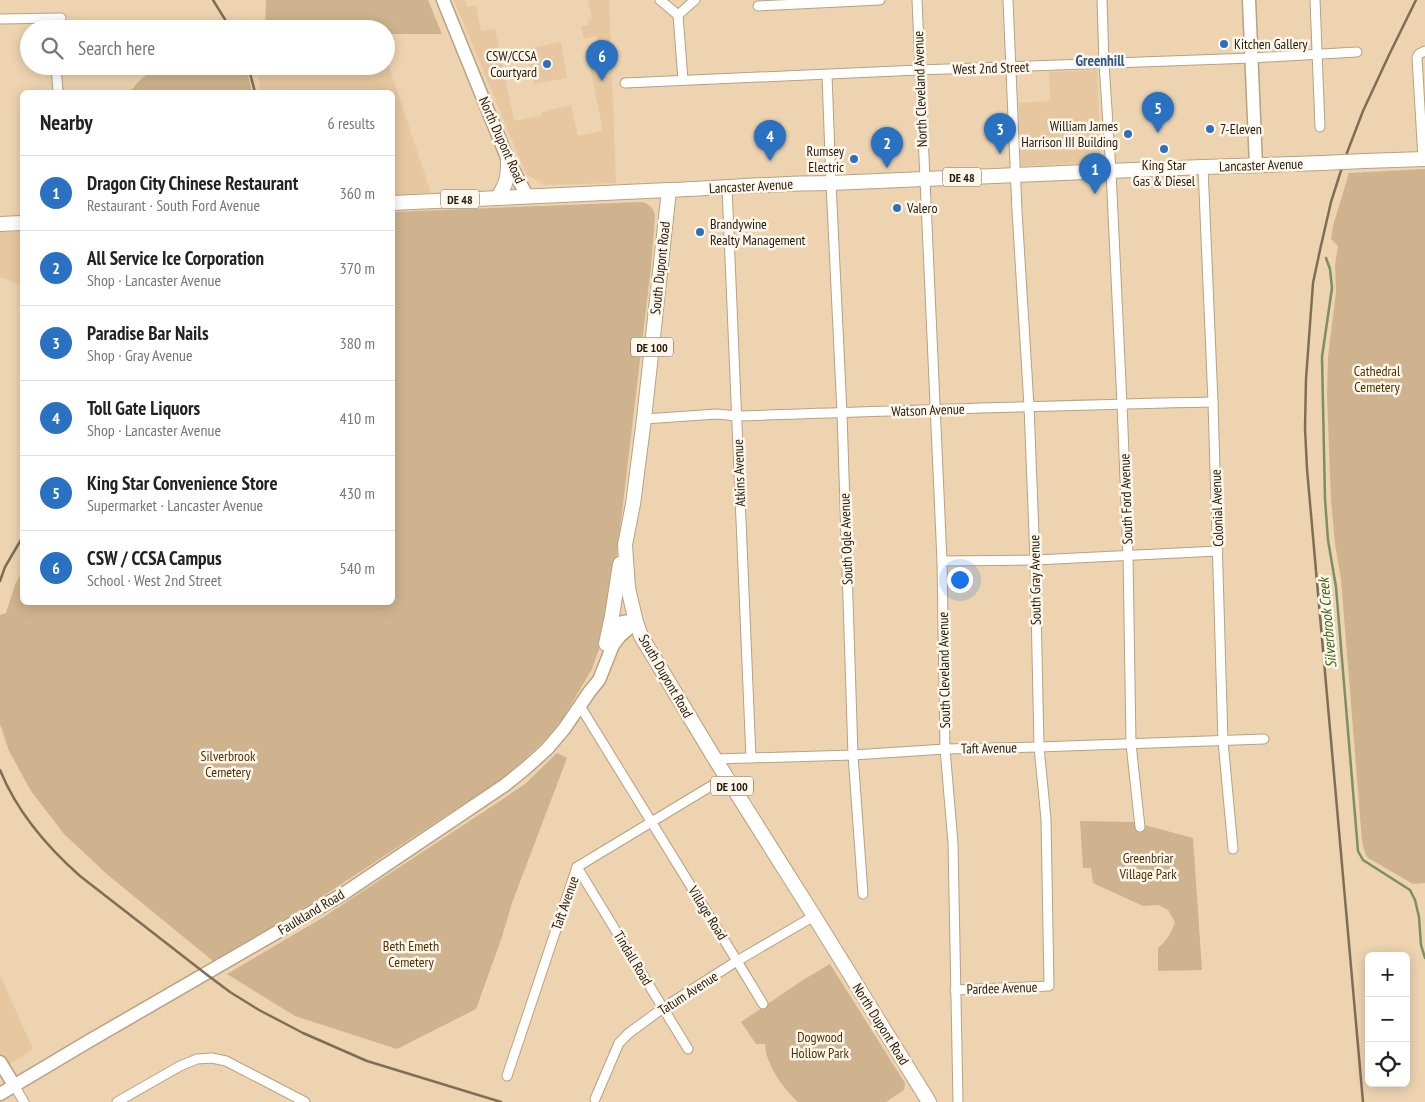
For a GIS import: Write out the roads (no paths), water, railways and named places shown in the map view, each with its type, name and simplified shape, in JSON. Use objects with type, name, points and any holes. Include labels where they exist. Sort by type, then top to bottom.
[{"type":"main road","name":"North Dupont Road","points":[[443,0],[508,160],[527,196]]},
{"type":"main road","points":[[1250,0],[1256,166]]},
{"type":"main road","name":"Lancaster Avenue","points":[[527,196],[791,183],[831,183],[1015,174],[1424,159]]},
{"type":"main road","points":[[498,197],[507,183],[508,160]]},
{"type":"main road","name":"South Dupont Road","points":[[669,190],[644,419],[625,545],[628,588],[641,636],[726,777],[833,947]]},
{"type":"main road","name":"DE 48","points":[[395,203],[527,196]]},
{"type":"main road","points":[[0,224],[20,223]]},
{"type":"main road","points":[[606,644],[625,545]]},
{"type":"main road","name":"Faulkland Road","points":[[590,690],[593,675],[615,626],[627,620],[636,622]]},
{"type":"main road","name":"Faulkland Road","points":[[0,1094],[343,894],[478,804],[526,768],[547,749],[564,729],[590,690],[599,680],[614,645],[620,636],[636,622]]},
{"type":"main road","name":"North Dupont Road","points":[[833,947],[929,1102]]},
{"type":"main road","points":[[0,1062],[14,1085]]},
{"type":"street","points":[[660,0],[678,15],[682,80]]},
{"type":"street","points":[[678,15],[694,0]]},
{"type":"street","points":[[758,6],[824,1],[880,0]]},
{"type":"street","name":"North Cleveland Avenue","points":[[916,0],[924,178]]},
{"type":"street","name":"South Gray Avenue","points":[[1008,0],[1015,174],[1029,406],[1035,560],[1038,747],[1046,819],[1048,986]]},
{"type":"street","name":"South Ford Avenue","points":[[1102,0],[1128,555],[1131,744],[1140,827]]},
{"type":"street","points":[[1315,0],[1320,127]]},
{"type":"street","points":[[0,19],[60,18]]},
{"type":"street","name":"West 2nd Street","points":[[625,83],[1252,58],[1357,52]]},
{"type":"street","points":[[1422,53],[1417,58],[1424,159]]},
{"type":"street","name":"South Ogle Avenue","points":[[827,74],[842,413],[853,755],[863,894]]},
{"type":"street","points":[[57,75],[58,90]]},
{"type":"street","name":"Colonial Avenue","points":[[1203,167],[1213,402],[1223,740],[1233,850]]},
{"type":"street","name":"South Cleveland Avenue","points":[[924,178],[942,561],[945,749],[953,843],[958,1102]]},
{"type":"street","name":"Atkins Avenue","points":[[727,187],[751,758]]},
{"type":"street","name":"Watson Avenue","points":[[644,419],[717,414],[737,416],[1213,402]]},
{"type":"street","points":[[942,561],[1035,560],[1218,551]]},
{"type":"street","name":"Village Road","points":[[580,706],[763,1004]]},
{"type":"street","name":"Taft Avenue","points":[[715,759],[853,755],[945,749],[1264,739]]},
{"type":"street","name":"Taft Avenue","points":[[507,1076],[577,867],[726,777]]},
{"type":"street","name":"Tindall Road","points":[[577,867],[688,1049]]},
{"type":"street","name":"Tatum Avenue","points":[[595,1099],[619,1043],[623,1038],[663,1008],[814,916]]},
{"type":"street","name":"Pardee Avenue","points":[[955,990],[1048,986]]},
{"type":"street","points":[[118,1102],[180,1066],[196,1059],[212,1058],[226,1061],[302,1102]]},
{"type":"street","points":[[14,1085],[24,1102]]},
{"type":"waterway","name":"Silverbrook Creek","points":[[1326,258],[1330,269],[1332,288],[1322,357],[1325,499],[1328,540],[1336,587],[1358,851],[1363,860],[1410,890],[1415,900],[1419,917],[1421,945],[1425,958]]},
{"type":"railway","points":[[213,0],[225,20]]},
{"type":"railway","points":[[1363,1102],[1307,469],[1305,428],[1306,379],[1313,283],[1331,202],[1363,111],[1416,0]]},
{"type":"railway","points":[[250,75],[254,90]]},
{"type":"railway","points":[[0,581],[5,567],[20,541]]},
{"type":"railway","points":[[0,770],[24,814],[67,865],[230,992],[303,1033],[367,1061],[501,1102]]},
{"type":"place","name":"Kitchen Gallery","points":[[1224,44]]},
{"type":"place","name":"CSW/CCSA Courtyard","points":[[547,64]]},
{"type":"place","name":"CSW / CCSA Campus","points":[[602,81]]},
{"type":"place","name":"7-Eleven","points":[[1210,129]]},
{"type":"place","name":"King Star Convenience Store","points":[[1158,133]]},
{"type":"place","name":"William James Harrison III Building","points":[[1128,134]]},
{"type":"place","name":"King Star Gas & Diesel","points":[[1164,149]]},
{"type":"place","name":"Paradise Bar Nails","points":[[1000,154]]},
{"type":"place","name":"Rumsey Electric","points":[[854,159]]},
{"type":"place","name":"Toll Gate Liquors","points":[[770,161]]},
{"type":"place","name":"All Service Ice Corporation","points":[[887,168]]},
{"type":"place","name":"Dragon City Chinese Restaurant","points":[[1095,194]]},
{"type":"place","name":"Valero","points":[[897,208]]},
{"type":"place","name":"Brandywine Realty Management","points":[[700,232]]},
{"type":"district","name":"Greenhill","points":[[1100,60]]},
{"type":"park label","name":"Cathedral Cemetery","points":[[1377,380]]},
{"type":"park label","name":"Silverbrook Cemetery","points":[[228,764]]},
{"type":"park label","name":"Greenbriar Village Park","points":[[1148,866]]},
{"type":"park label","name":"Beth Emeth Cemetery","points":[[411,954]]},
{"type":"park label","name":"Dogwood Hollow Park","points":[[820,1046]]}]
